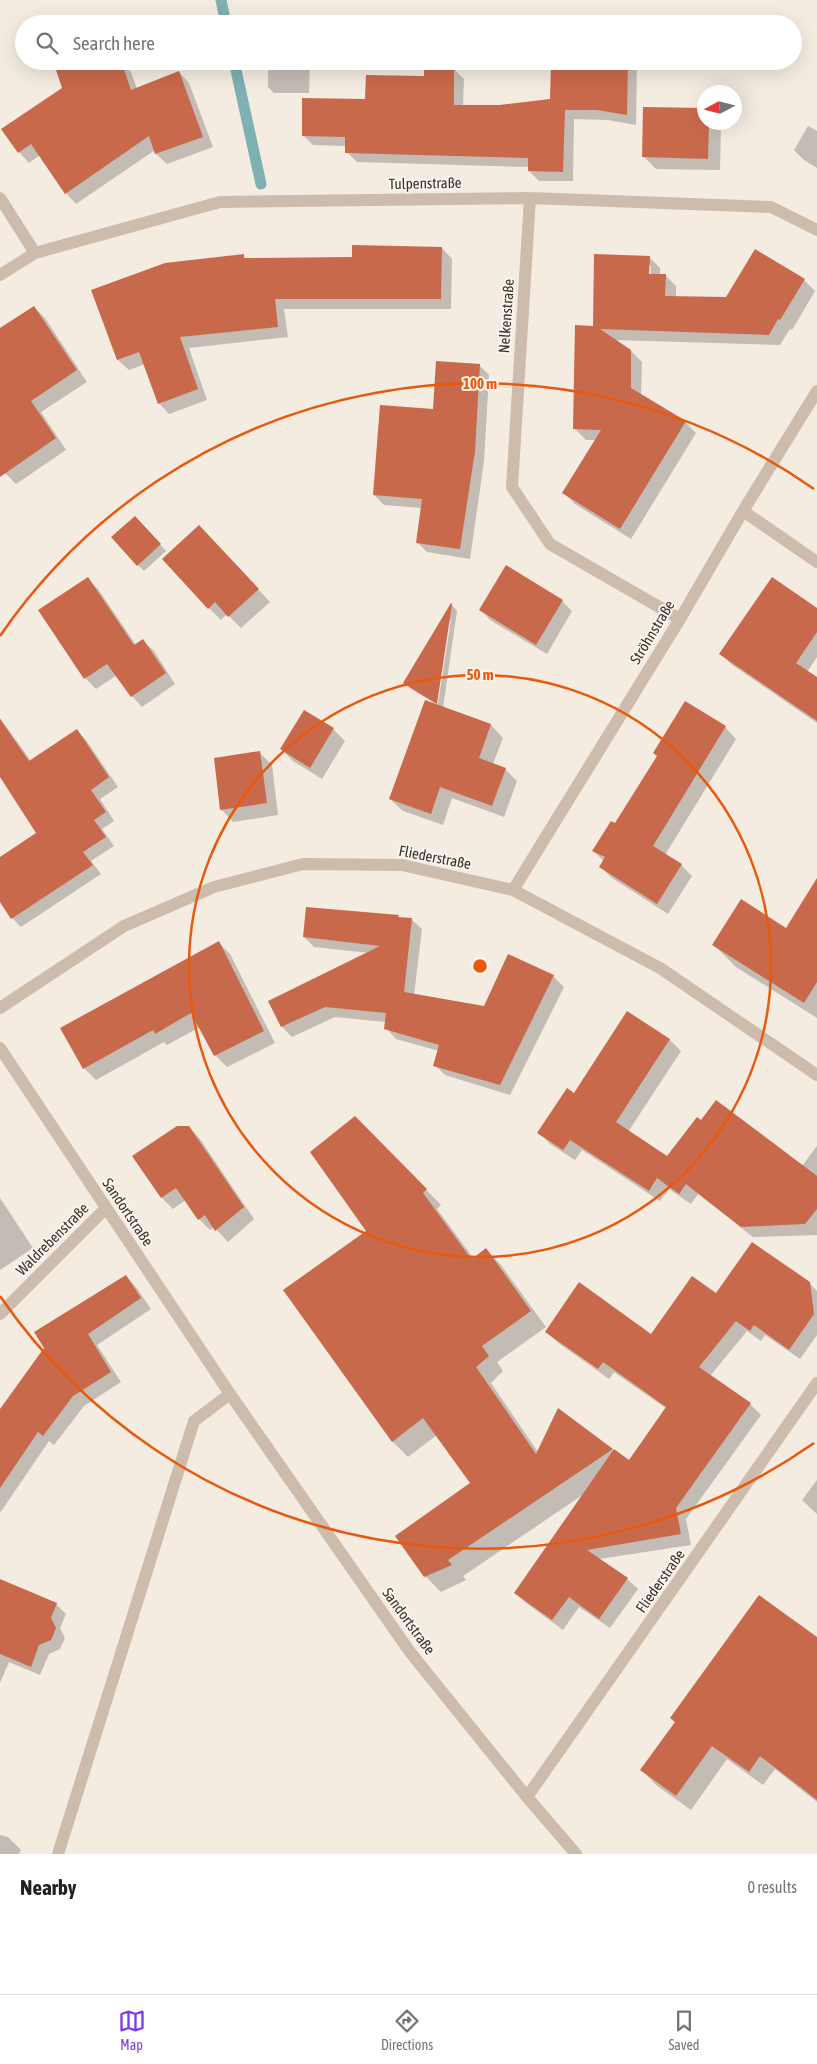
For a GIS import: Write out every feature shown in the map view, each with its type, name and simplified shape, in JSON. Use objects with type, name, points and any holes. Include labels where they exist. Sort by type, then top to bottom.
[{"type":"street","points":[[0,198],[35,253]]},
{"type":"street","name":"Tulpenstraße","points":[[0,275],[35,253],[220,202],[530,198],[771,207],[817,230]]},
{"type":"street","name":"Nelkenstraße","points":[[530,198],[512,488],[550,544],[680,619]]},
{"type":"street","name":"Ströhnstraße","points":[[513,890],[680,619],[817,391]]},
{"type":"street","points":[[743,512],[817,562]]},
{"type":"street","name":"Fliederstraße","points":[[0,1008],[124,926],[214,887],[303,864],[402,865],[513,890],[660,968],[817,1075]]},
{"type":"street","name":"Sandortstraße","points":[[0,1048],[230,1394],[410,1652],[527,1797],[576,1854]]},
{"type":"street","name":"Waldrebenstraße","points":[[0,1314],[106,1208]]},
{"type":"street","name":"Fliederstraße","points":[[527,1797],[817,1383]]},
{"type":"street","points":[[58,1854],[194,1421],[230,1394]]},
{"type":"building","points":[[56,70],[124,70],[131,90],[179,71],[203,137],[155,154],[149,136],[65,194],[31,144],[18,153],[1,129],[62,88]]},
{"type":"building","points":[[424,70],[454,70],[454,105],[499,105],[550,99],[551,70],[628,70],[627,115],[597,110],[565,110],[563,172],[528,171],[528,158],[345,153],[345,137],[302,136],[302,98],[365,99],[366,75],[424,76]]},
{"type":"building","points":[[643,107],[697,108],[697,130],[709,130],[708,159],[642,157]]},
{"type":"building","points":[[352,245],[442,247],[441,299],[275,299],[278,327],[180,337],[198,389],[158,404],[139,352],[117,360],[91,290],[165,263],[244,254],[244,258],[352,257]]},
{"type":"building","points":[[755,249],[805,279],[769,335],[600,329],[631,350],[631,388],[686,421],[620,529],[562,493],[601,430],[573,429],[575,325],[593,326],[594,254],[650,256],[649,274],[666,274],[665,296],[726,297]]},
{"type":"building","points":[[34,306],[77,370],[31,401],[56,438],[0,477],[0,328]]},
{"type":"building","points":[[436,361],[480,364],[475,451],[460,549],[416,543],[422,499],[373,495],[380,405],[433,409]]},
{"type":"building","points":[[135,516],[161,544],[137,566],[111,537]]},
{"type":"building","points":[[199,525],[259,589],[228,617],[215,602],[208,609],[162,559]]},
{"type":"building","points":[[506,565],[563,600],[536,645],[479,610]]},
{"type":"building","points":[[88,577],[134,645],[143,639],[166,673],[131,697],[107,664],[84,679],[38,610]]},
{"type":"building","points":[[772,577],[817,608],[817,632],[796,663],[817,677],[817,721],[719,654]]},
{"type":"building","points":[[452,604],[437,704],[403,683]]},
{"type":"building","points":[[425,700],[491,724],[479,758],[506,768],[492,806],[440,787],[431,814],[389,799]]},
{"type":"building","points":[[685,701],[726,726],[653,846],[682,864],[657,904],[599,867],[605,857],[592,851],[611,821],[615,823],[657,756],[653,753]]},
{"type":"building","points":[[304,710],[334,728],[310,768],[280,749]]},
{"type":"building","points":[[0,719],[29,761],[77,729],[109,777],[91,790],[106,812],[94,820],[106,837],[83,852],[93,865],[11,919],[0,902],[0,857],[36,833],[0,777]]},
{"type":"building","points":[[260,751],[267,803],[220,810],[214,758]]},
{"type":"building","points":[[817,878],[817,982],[804,1003],[712,945],[741,899],[786,928]]},
{"type":"building","points":[[306,907],[399,915],[398,917],[412,918],[404,992],[484,1006],[508,954],[554,975],[500,1085],[433,1066],[439,1045],[384,1029],[386,1013],[325,1007],[281,1027],[268,1001],[380,946],[303,937]]},
{"type":"building","points":[[219,941],[264,1031],[214,1056],[191,1013],[155,1034],[153,1030],[83,1069],[60,1028]]},
{"type":"building","points":[[627,1011],[670,1039],[616,1122],[667,1156],[697,1117],[701,1120],[716,1100],[817,1176],[817,1209],[805,1224],[741,1227],[686,1184],[679,1194],[657,1178],[649,1191],[570,1140],[563,1150],[537,1133],[567,1088],[574,1093]]},
{"type":"building","points":[[355,1116],[427,1189],[423,1193],[469,1256],[472,1259],[486,1248],[531,1311],[482,1346],[489,1356],[476,1367],[536,1454],[558,1408],[613,1449],[448,1560],[452,1565],[424,1577],[395,1536],[470,1483],[423,1418],[392,1442],[283,1290],[366,1231],[310,1152]]},
{"type":"building","points":[[177,1126],[189,1126],[244,1207],[215,1231],[205,1215],[198,1220],[176,1188],[161,1198],[132,1156]]},
{"type":"building","points":[[752,1242],[810,1282],[814,1314],[789,1350],[754,1325],[750,1331],[736,1321],[699,1367],[751,1403],[676,1508],[681,1534],[587,1550],[628,1578],[599,1619],[569,1597],[552,1620],[514,1593],[614,1449],[629,1460],[666,1407],[603,1362],[598,1369],[545,1332],[579,1282],[651,1334],[692,1276],[716,1293]]},
{"type":"building","points":[[126,1275],[141,1298],[88,1334],[111,1372],[73,1396],[43,1436],[38,1432],[0,1488],[0,1409],[44,1348],[34,1332]]},
{"type":"building","points":[[0,1579],[57,1603],[51,1618],[56,1628],[51,1640],[39,1645],[31,1667],[0,1654]]},
{"type":"building","points":[[759,1595],[817,1637],[817,1800],[760,1756],[749,1772],[712,1746],[676,1796],[640,1770],[675,1722],[670,1718]]},
{"type":"waterway","points":[[221,0],[224,15]]},
{"type":"waterway","points":[[236,70],[261,184]]}]
